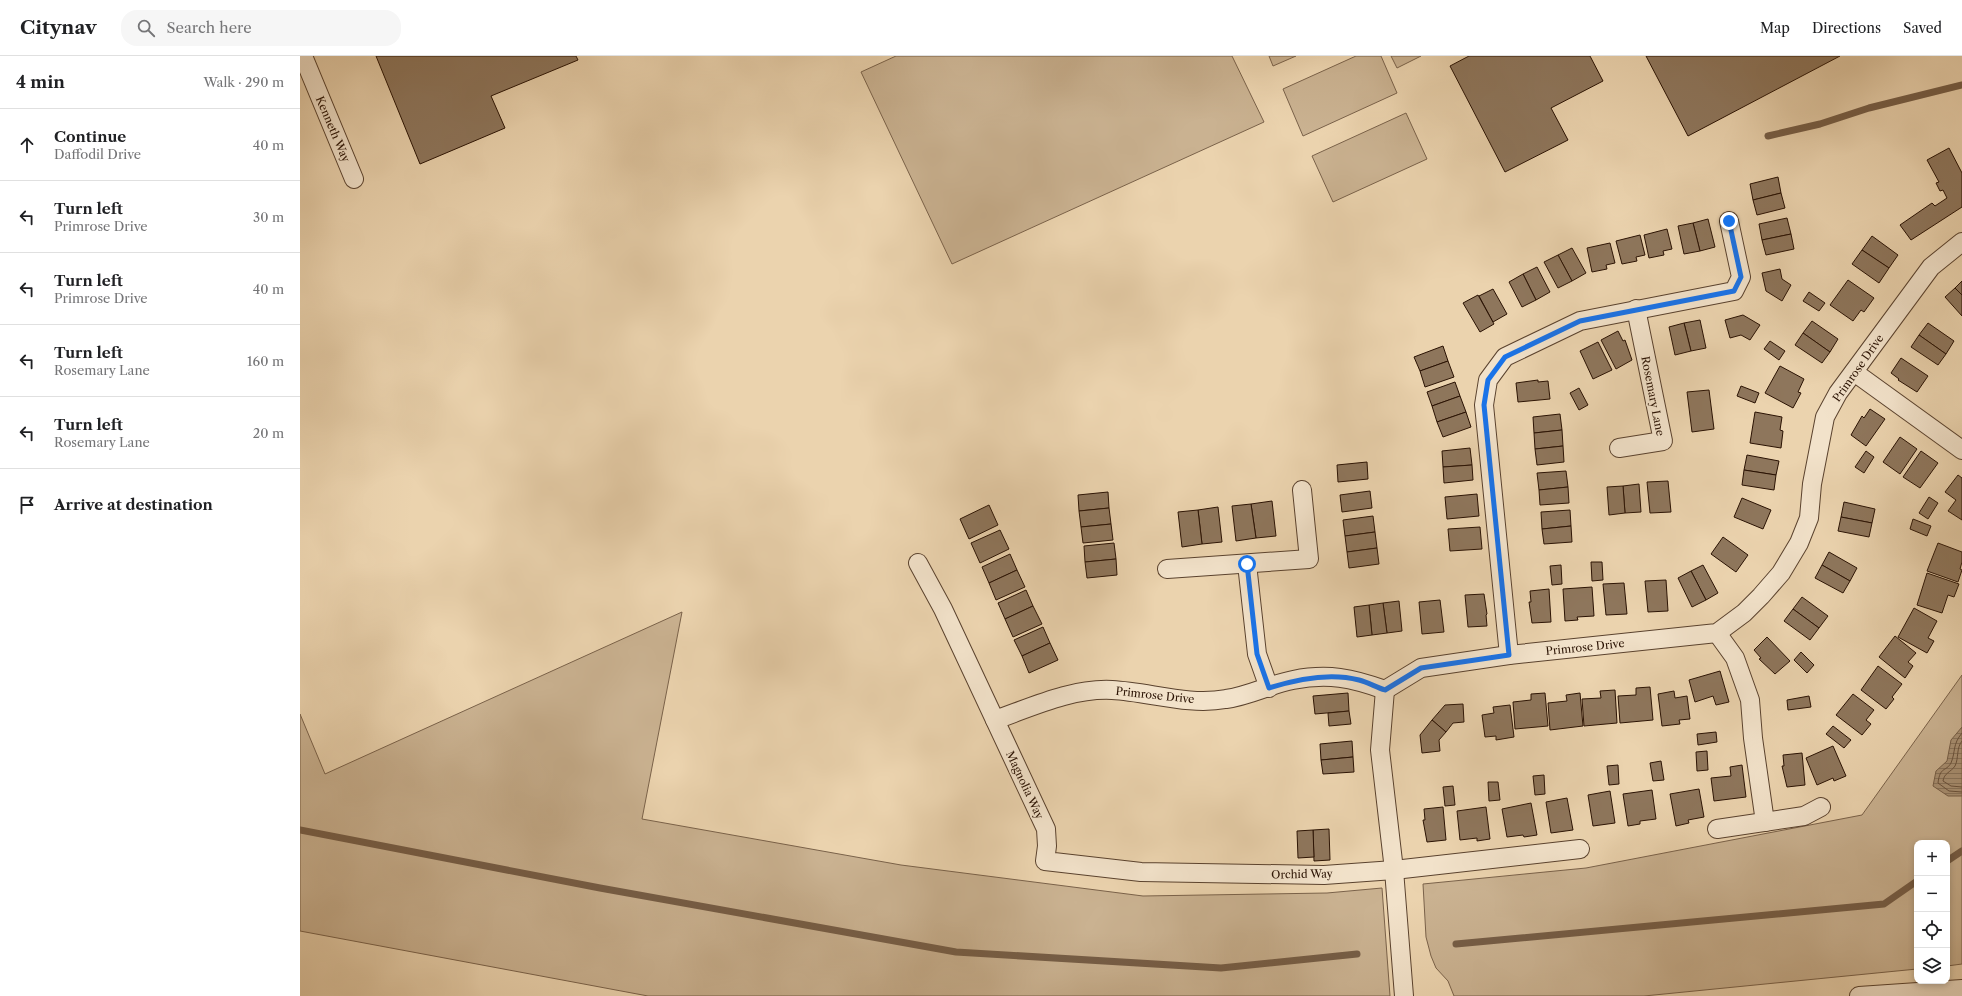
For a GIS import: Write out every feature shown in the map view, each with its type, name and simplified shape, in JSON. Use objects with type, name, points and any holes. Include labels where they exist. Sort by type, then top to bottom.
[{"type":"street","name":"Kenneth Way","points":[[303,56],[354,179]]},
{"type":"street","points":[[1509,655],[1484,405],[1488,380],[1505,357],[1580,321],[1734,291],[1741,277],[1729,221]]},
{"type":"street","name":"Primrose Drive","points":[[995,720],[1072,693],[1111,690],[1184,700],[1226,700],[1293,680],[1335,676],[1358,680],[1385,690],[1421,668],[1509,655],[1717,633],[1744,613],[1762,596],[1781,573],[1799,543],[1809,518],[1812,484],[1825,417],[1838,393],[1931,267],[1962,242]]},
{"type":"street","name":"Rosemary Lane","points":[[1619,448],[1662,441],[1636,309]]},
{"type":"street","points":[[1854,372],[1962,450]]},
{"type":"street","points":[[1167,569],[1309,559],[1302,490]]},
{"type":"street","name":"Magnolia Way","points":[[918,562],[943,609],[1046,829],[1047,846],[1045,861],[1141,872],[1210,874]]},
{"type":"street","points":[[1247,564],[1257,654],[1269,688]]},
{"type":"street","points":[[1717,633],[1735,658],[1750,700],[1753,738],[1765,822]]},
{"type":"street","points":[[1385,690],[1380,750],[1394,870],[1404,996]]},
{"type":"street","points":[[1717,829],[1804,816],[1821,807]]},
{"type":"street","name":"Orchid Way","points":[[1210,874],[1324,875],[1394,870],[1580,849]]},
{"type":"street","points":[[1859,996],[1962,988]]},
{"type":"shaded area","points":[[896,56],[1232,56],[1264,122],[952,264],[861,72]]},
{"type":"shaded area","points":[[1269,56],[1296,56],[1273,66]]},
{"type":"shaded area","points":[[1356,56],[1381,56],[1397,93],[1303,136],[1283,89]]},
{"type":"shaded area","points":[[1391,56],[1421,56],[1397,68]]},
{"type":"shaded area","points":[[1406,113],[1427,159],[1333,202],[1312,156]]},
{"type":"shaded area","points":[[682,612],[642,819],[901,865],[1143,896],[1327,893],[1382,888],[1390,996],[648,996],[300,931],[300,714],[325,774]]},
{"type":"shaded area","points":[[1962,675],[1962,964],[1950,966],[1950,840],[1914,840],[1914,969],[1644,996],[1454,996],[1448,981],[1436,968],[1431,956],[1426,937],[1423,884],[1586,868],[1862,815]]},
{"type":"water","points":[[1962,727],[1962,796],[1948,796],[1933,786],[1936,771],[1947,761],[1951,740]]},
{"type":"building","points":[[376,56],[576,56],[578,60],[491,96],[505,128],[420,164]]},
{"type":"building","points":[[1469,56],[1590,56],[1603,81],[1551,108],[1568,140],[1505,172],[1450,66]]},
{"type":"building","points":[[1646,56],[1840,56],[1688,136]]},
{"type":"building","points":[[1949,148],[1962,173],[1962,207],[1911,240],[1900,225],[1932,203],[1935,206],[1947,198],[1943,190],[1940,191],[1936,183],[1939,182],[1927,160]]},
{"type":"building","points":[[1778,177],[1781,193],[1753,200],[1750,184]]},
{"type":"building","points":[[1781,193],[1785,208],[1757,215],[1753,200]]},
{"type":"building","points":[[1787,218],[1791,234],[1762,240],[1759,224]]},
{"type":"building","points":[[1708,219],[1715,247],[1700,251],[1693,223]]},
{"type":"building","points":[[1693,223],[1700,251],[1684,254],[1678,226]]},
{"type":"building","points":[[1667,229],[1672,249],[1663,251],[1664,255],[1649,258],[1644,235]]},
{"type":"building","points":[[1791,234],[1794,249],[1766,255],[1762,240]]},
{"type":"building","points":[[1640,235],[1645,255],[1636,257],[1637,261],[1622,264],[1616,241]]},
{"type":"building","points":[[1872,236],[1898,255],[1889,268],[1862,250]]},
{"type":"building","points":[[1610,243],[1615,263],[1606,265],[1607,269],[1592,272],[1587,248]]},
{"type":"building","points":[[1572,248],[1586,273],[1572,281],[1558,255]]},
{"type":"building","points":[[1862,250],[1889,268],[1879,283],[1852,264]]},
{"type":"building","points":[[1558,255],[1572,281],[1558,288],[1544,262]]},
{"type":"building","points":[[1537,267],[1550,292],[1536,300],[1523,274]]},
{"type":"building","points":[[1780,269],[1782,279],[1791,285],[1782,301],[1766,291],[1762,273]]},
{"type":"building","points":[[1523,274],[1536,300],[1522,307],[1509,282]]},
{"type":"building","points":[[1848,280],[1874,298],[1864,312],[1861,310],[1853,321],[1830,305]]},
{"type":"building","points":[[1962,281],[1962,295],[1955,288]]},
{"type":"building","points":[[1955,288],[1962,295],[1962,316],[1945,297]]},
{"type":"building","points":[[1493,289],[1507,314],[1493,322],[1479,296]]},
{"type":"building","points":[[1809,292],[1825,303],[1819,311],[1803,301]]},
{"type":"building","points":[[1478,295],[1494,324],[1480,332],[1463,303]]},
{"type":"building","points":[[1743,315],[1760,325],[1750,340],[1741,335],[1730,338],[1725,320]]},
{"type":"building","points":[[1700,320],[1706,348],[1691,351],[1684,323]]},
{"type":"building","points":[[1812,321],[1838,339],[1830,352],[1803,333]]},
{"type":"building","points":[[1684,323],[1691,351],[1675,355],[1669,327]]},
{"type":"building","points":[[1928,323],[1954,341],[1946,354],[1919,335]]},
{"type":"building","points":[[1618,331],[1623,341],[1625,340],[1632,360],[1616,369],[1601,340]]},
{"type":"building","points":[[1803,333],[1830,352],[1822,363],[1795,345]]},
{"type":"building","points":[[1919,335],[1946,354],[1938,365],[1911,347]]},
{"type":"building","points":[[1770,341],[1785,351],[1779,360],[1764,349]]},
{"type":"building","points":[[1598,342],[1612,370],[1593,379],[1580,351]]},
{"type":"building","points":[[1443,346],[1448,361],[1420,371],[1414,357]]},
{"type":"building","points":[[1901,358],[1928,376],[1917,392],[1898,380],[1899,379],[1891,373]]},
{"type":"building","points":[[1448,361],[1454,377],[1425,387],[1420,371]]},
{"type":"building","points":[[1780,366],[1804,379],[1798,392],[1801,393],[1793,408],[1765,393]]},
{"type":"building","points":[[1538,380],[1538,382],[1548,381],[1550,399],[1518,402],[1516,383]]},
{"type":"building","points":[[1455,382],[1460,396],[1432,406],[1427,392]]},
{"type":"building","points":[[1741,386],[1759,393],[1755,403],[1737,396]]},
{"type":"building","points":[[1579,388],[1588,405],[1579,410],[1570,393]]},
{"type":"building","points":[[1709,390],[1714,429],[1692,432],[1687,392]]},
{"type":"building","points":[[1460,396],[1466,412],[1437,422],[1432,406]]},
{"type":"building","points":[[1870,409],[1885,419],[1866,446],[1851,435],[1862,416],[1864,418]]},
{"type":"building","points":[[1466,412],[1471,427],[1443,437],[1437,422]]},
{"type":"building","points":[[1755,412],[1782,417],[1780,430],[1783,431],[1781,448],[1750,443]]},
{"type":"building","points":[[1560,414],[1562,430],[1534,433],[1533,417]]},
{"type":"building","points":[[1562,430],[1563,446],[1535,449],[1534,433]]},
{"type":"building","points":[[1900,437],[1917,449],[1900,474],[1883,462]]},
{"type":"building","points":[[1563,446],[1564,462],[1537,465],[1535,449]]},
{"type":"building","points":[[1470,448],[1472,465],[1443,467],[1442,451]]},
{"type":"building","points":[[1866,451],[1874,457],[1864,473],[1855,467]]},
{"type":"building","points":[[1921,451],[1938,463],[1920,488],[1903,477]]},
{"type":"building","points":[[1747,455],[1779,461],[1776,475],[1744,470]]},
{"type":"building","points":[[1367,462],[1368,479],[1338,482],[1337,465]]},
{"type":"building","points":[[1472,465],[1473,480],[1444,483],[1443,467]]},
{"type":"building","points":[[1744,470],[1776,475],[1774,490],[1742,485]]},
{"type":"building","points":[[1566,471],[1568,487],[1539,490],[1537,473]]},
{"type":"building","points":[[1958,475],[1962,478],[1962,520],[1948,511],[1956,500],[1945,492]]},
{"type":"building","points":[[1668,481],[1671,512],[1650,513],[1647,482]]},
{"type":"building","points":[[1639,484],[1641,512],[1625,513],[1623,486]]},
{"type":"building","points":[[1623,486],[1625,513],[1609,515],[1607,487]]},
{"type":"building","points":[[1568,487],[1569,503],[1540,505],[1539,490]]},
{"type":"building","points":[[1370,491],[1372,508],[1342,512],[1340,495]]},
{"type":"building","points":[[1108,492],[1109,508],[1079,511],[1078,495]]},
{"type":"building","points":[[1477,494],[1479,516],[1447,519],[1445,497]]},
{"type":"building","points":[[1929,497],[1938,503],[1928,519],[1919,513]]},
{"type":"building","points":[[1742,498],[1771,510],[1763,529],[1734,517]]},
{"type":"building","points":[[1272,501],[1276,536],[1256,538],[1251,504]]},
{"type":"building","points":[[1844,502],[1875,509],[1872,523],[1841,517]]},
{"type":"building","points":[[1251,504],[1256,538],[1236,541],[1232,506]]},
{"type":"building","points":[[989,505],[998,525],[969,539],[960,519]]},
{"type":"building","points":[[1218,507],[1222,542],[1202,544],[1198,510]]},
{"type":"building","points":[[1109,508],[1111,524],[1081,527],[1079,511]]},
{"type":"building","points":[[1198,510],[1202,544],[1182,547],[1178,512]]},
{"type":"building","points":[[1570,510],[1571,526],[1542,529],[1541,512]]},
{"type":"building","points":[[1373,516],[1375,532],[1345,536],[1343,520]]},
{"type":"building","points":[[1841,517],[1872,523],[1869,537],[1838,531]]},
{"type":"building","points":[[1913,519],[1931,526],[1927,536],[1910,529]]},
{"type":"building","points":[[1111,524],[1113,540],[1083,543],[1081,527]]},
{"type":"building","points":[[1571,526],[1572,542],[1544,544],[1542,529]]},
{"type":"building","points":[[1480,527],[1482,549],[1450,551],[1448,529]]},
{"type":"building","points":[[1000,530],[1009,549],[980,563],[971,543]]},
{"type":"building","points":[[1375,532],[1377,548],[1347,552],[1345,536]]},
{"type":"building","points":[[1723,537],[1748,555],[1736,572],[1711,554]]},
{"type":"building","points":[[1114,543],[1116,559],[1085,562],[1084,546]]},
{"type":"building","points":[[1938,543],[1962,552],[1960,569],[1962,570],[1958,582],[1927,571]]},
{"type":"building","points":[[1377,548],[1379,564],[1349,568],[1347,552]]},
{"type":"building","points":[[1829,552],[1857,568],[1850,581],[1822,565]]},
{"type":"building","points":[[1010,554],[1017,570],[989,583],[982,567]]},
{"type":"building","points":[[1116,559],[1117,575],[1087,578],[1085,562]]},
{"type":"building","points":[[1591,562],[1602,562],[1603,580],[1592,581]]},
{"type":"building","points":[[1561,565],[1562,584],[1552,585],[1550,566]]},
{"type":"building","points":[[1703,565],[1718,593],[1706,600],[1691,571]]},
{"type":"building","points":[[1822,565],[1850,581],[1843,593],[1815,578]]},
{"type":"building","points":[[1017,570],[1025,587],[996,600],[989,583]]},
{"type":"building","points":[[1691,571],[1706,600],[1692,607],[1678,578]]},
{"type":"building","points":[[1927,573],[1959,584],[1954,597],[1948,595],[1942,613],[1917,605]]},
{"type":"building","points":[[1666,580],[1668,611],[1648,612],[1645,581]]},
{"type":"building","points":[[1624,583],[1627,614],[1606,615],[1603,584]]},
{"type":"building","points":[[1592,587],[1594,616],[1577,617],[1578,620],[1565,621],[1563,589]]},
{"type":"building","points":[[1549,589],[1551,622],[1532,623],[1529,602],[1531,602],[1530,591]]},
{"type":"building","points":[[1026,590],[1033,606],[1005,619],[998,603]]},
{"type":"building","points":[[1484,594],[1487,626],[1468,627],[1465,595]]},
{"type":"building","points":[[1802,597],[1828,616],[1819,628],[1793,609]]},
{"type":"building","points":[[1440,600],[1444,632],[1422,634],[1419,602]]},
{"type":"building","points":[[1399,601],[1402,631],[1387,633],[1383,603]]},
{"type":"building","points":[[1383,603],[1387,633],[1372,635],[1369,605]]},
{"type":"building","points":[[1369,605],[1372,635],[1357,637],[1354,607]]},
{"type":"building","points":[[1033,606],[1042,624],[1013,637],[1005,619]]},
{"type":"building","points":[[1914,608],[1937,621],[1928,638],[1934,641],[1927,653],[1898,637]]},
{"type":"building","points":[[1793,609],[1819,628],[1810,640],[1784,621]]},
{"type":"building","points":[[1043,627],[1050,643],[1022,656],[1014,640]]},
{"type":"building","points":[[1895,636],[1916,653],[1908,662],[1913,666],[1905,678],[1879,657]]},
{"type":"building","points":[[1767,637],[1790,661],[1775,674],[1759,659],[1761,658],[1754,650]]},
{"type":"building","points":[[1050,643],[1058,660],[1029,673],[1022,656]]},
{"type":"building","points":[[1801,652],[1814,665],[1807,673],[1794,660]]},
{"type":"building","points":[[1878,666],[1902,684],[1892,697],[1894,699],[1886,709],[1861,690]]},
{"type":"building","points":[[1720,671],[1729,702],[1716,705],[1713,696],[1695,702],[1689,680]]},
{"type":"building","points":[[1650,687],[1653,720],[1620,723],[1618,696],[1636,695],[1636,688]]},
{"type":"building","points":[[1615,690],[1617,723],[1584,726],[1582,699],[1601,698],[1600,691]]},
{"type":"building","points":[[1674,691],[1675,698],[1687,696],[1690,719],[1679,720],[1680,724],[1662,726],[1658,694]]},
{"type":"building","points":[[1348,693],[1349,711],[1315,714],[1313,696]]},
{"type":"building","points":[[1545,693],[1548,726],[1515,729],[1513,702],[1531,700],[1531,694]]},
{"type":"building","points":[[1580,693],[1583,726],[1550,730],[1548,703],[1567,701],[1566,695]]},
{"type":"building","points":[[1853,694],[1874,710],[1866,720],[1871,724],[1862,735],[1836,715]]},
{"type":"building","points":[[1809,696],[1811,707],[1788,710],[1787,700]]},
{"type":"building","points":[[1463,704],[1464,722],[1453,723],[1446,732],[1432,720],[1445,705]]},
{"type":"building","points":[[1510,705],[1514,737],[1496,740],[1496,736],[1485,737],[1482,715],[1494,713],[1493,707]]},
{"type":"building","points":[[1349,711],[1351,724],[1329,726],[1328,713]]},
{"type":"building","points":[[1432,720],[1446,732],[1439,740],[1440,751],[1422,753],[1420,735]]},
{"type":"building","points":[[1833,726],[1851,740],[1844,748],[1826,734]]},
{"type":"building","points":[[1716,732],[1717,742],[1698,745],[1697,734]]},
{"type":"building","points":[[1352,741],[1353,757],[1321,760],[1320,744]]},
{"type":"building","points":[[1833,746],[1846,776],[1834,781],[1833,778],[1817,785],[1806,758]]},
{"type":"building","points":[[1707,751],[1708,770],[1697,771],[1696,752]]},
{"type":"building","points":[[1802,753],[1805,785],[1787,787],[1782,766],[1784,766],[1783,755]]},
{"type":"building","points":[[1353,757],[1354,772],[1323,774],[1321,760]]},
{"type":"building","points":[[1661,761],[1664,780],[1653,781],[1650,763]]},
{"type":"building","points":[[1618,765],[1619,784],[1609,785],[1607,766]]},
{"type":"building","points":[[1742,765],[1746,797],[1714,801],[1711,778],[1731,776],[1730,767]]},
{"type":"building","points":[[1544,775],[1545,794],[1535,795],[1533,776]]},
{"type":"building","points":[[1488,782],[1498,782],[1500,800],[1489,801]]},
{"type":"building","points":[[1453,786],[1455,805],[1445,806],[1443,787]]},
{"type":"building","points":[[1699,789],[1704,817],[1688,820],[1689,823],[1676,826],[1670,794]]},
{"type":"building","points":[[1652,790],[1656,819],[1640,821],[1640,824],[1628,826],[1623,794]]},
{"type":"building","points":[[1610,791],[1615,823],[1593,826],[1588,795]]},
{"type":"building","points":[[1567,798],[1573,830],[1551,833],[1546,802]]},
{"type":"building","points":[[1531,803],[1537,835],[1507,837],[1502,809]]},
{"type":"building","points":[[1443,807],[1446,840],[1427,842],[1423,820],[1425,820],[1424,809]]},
{"type":"building","points":[[1486,807],[1490,839],[1477,841],[1477,838],[1460,840],[1457,811]]},
{"type":"building","points":[[1329,829],[1330,860],[1314,861],[1313,830]]},
{"type":"building","points":[[1313,830],[1314,857],[1298,858],[1297,831]]},
{"type":"waterway","points":[[1768,136],[1820,124],[1869,108],[1962,85]]},
{"type":"waterway","points":[[300,830],[600,888],[956,952],[1221,968],[1357,954]]},
{"type":"waterway","points":[[1950,859],[1962,851]]},
{"type":"waterway","points":[[1456,944],[1884,904],[1914,883]]},
{"type":"route","points":[[1247,564],[1257,654],[1269,688],[1293,680],[1335,676],[1358,680],[1385,690],[1421,668],[1509,655],[1484,405],[1488,380],[1505,357],[1580,321],[1734,291],[1741,277],[1729,221]]}]
